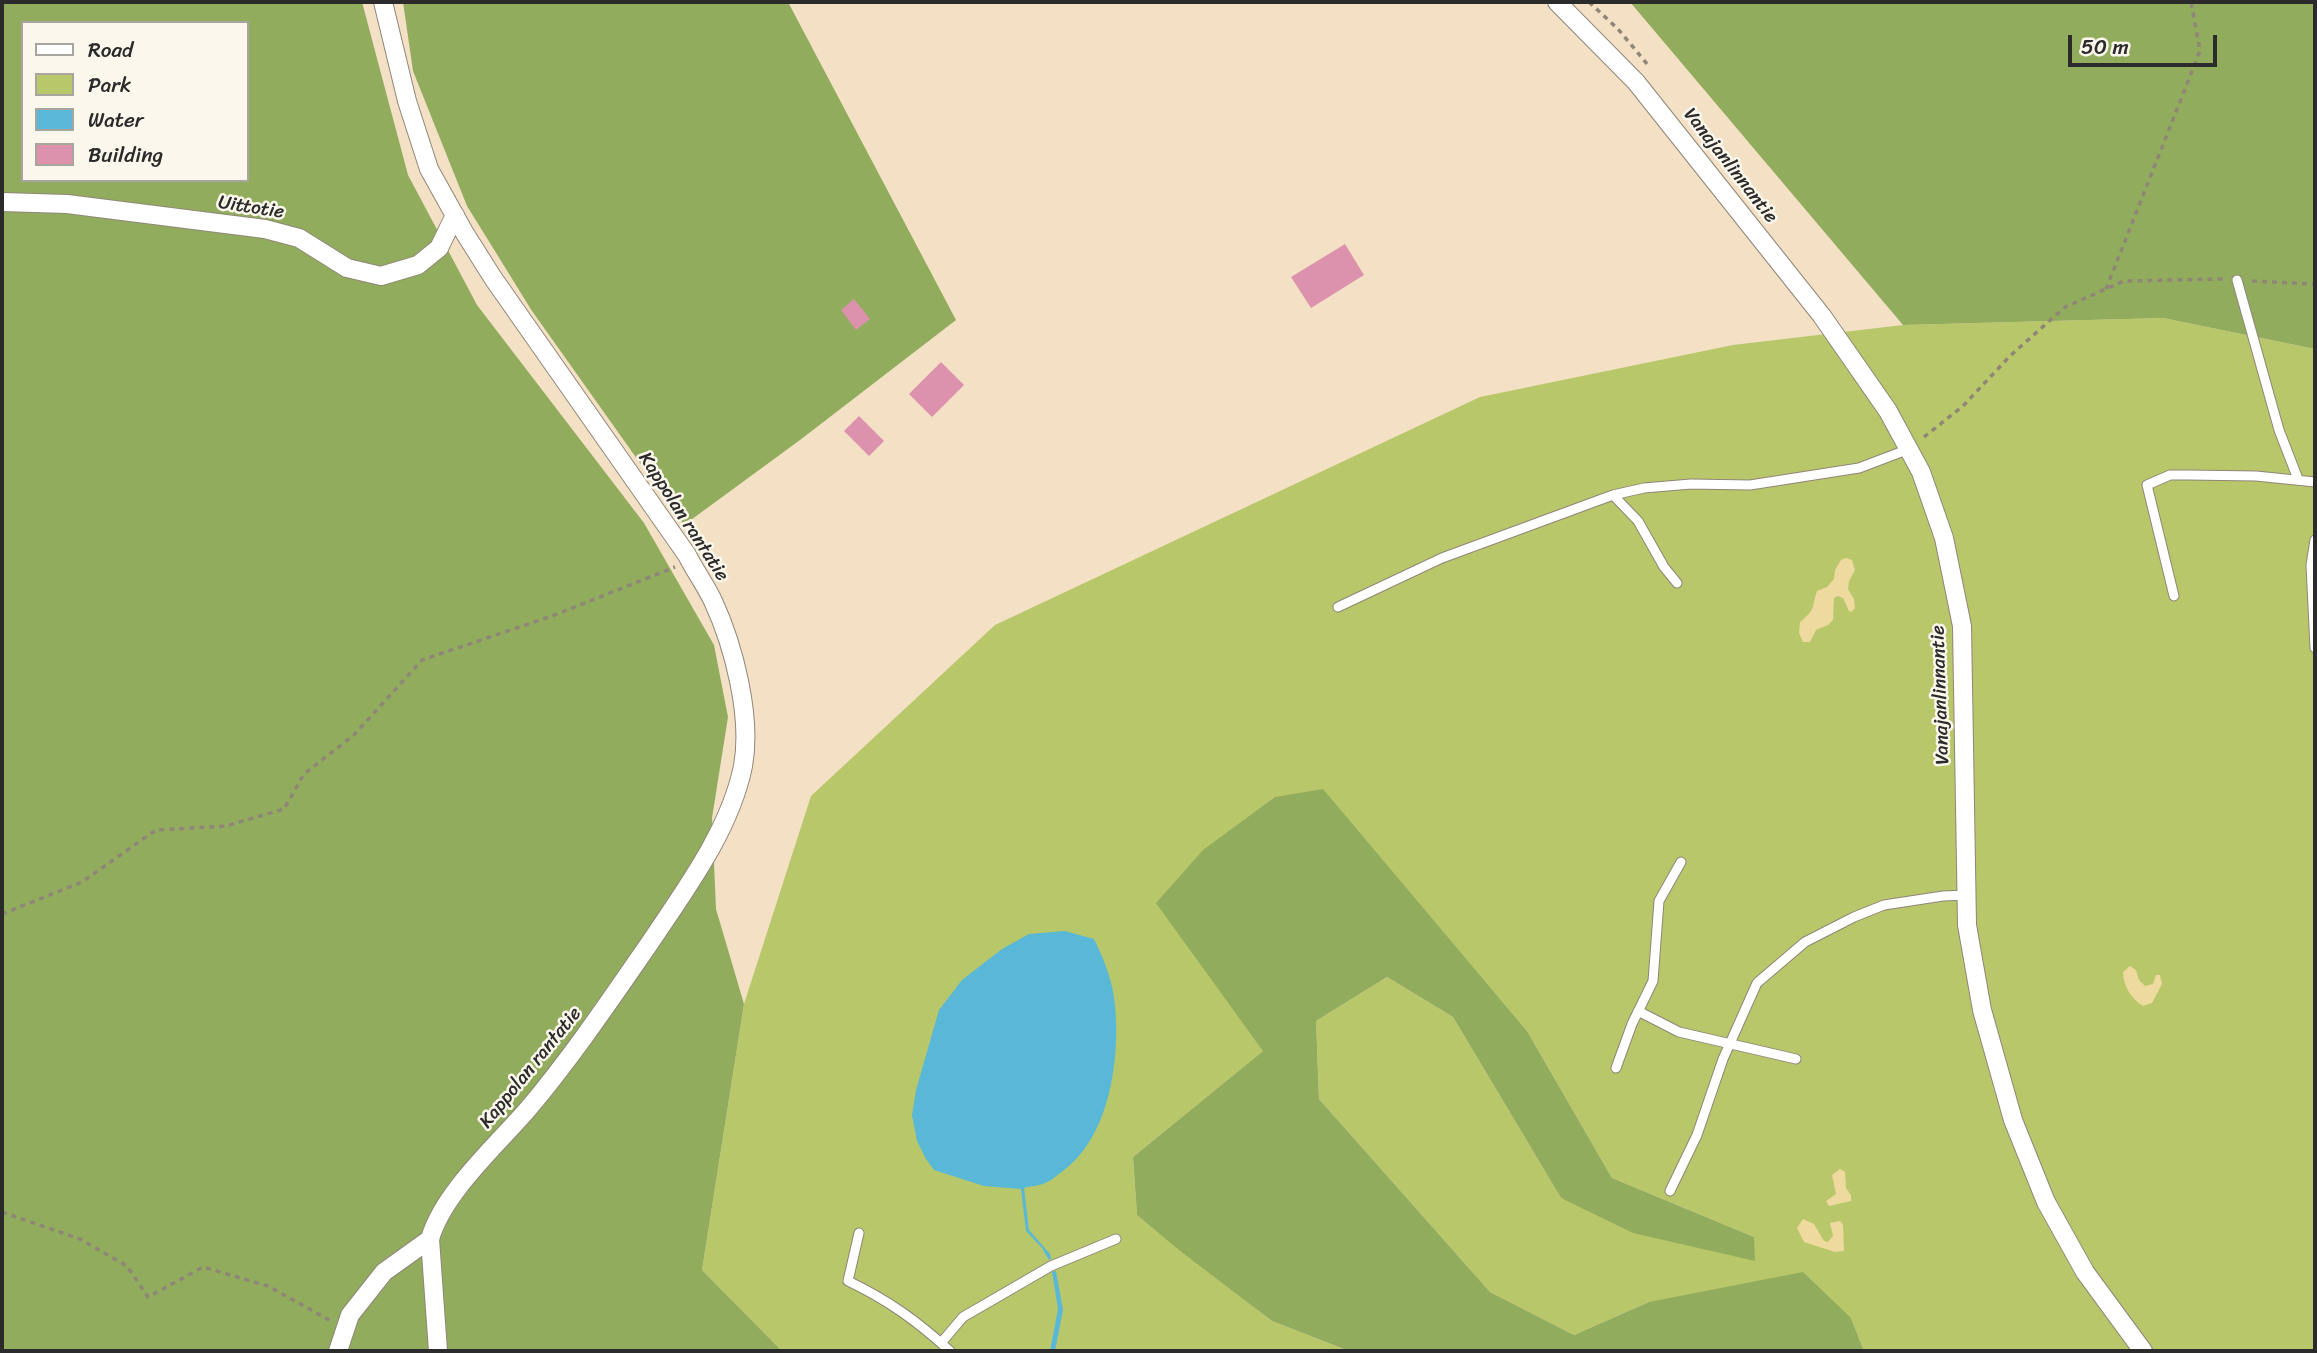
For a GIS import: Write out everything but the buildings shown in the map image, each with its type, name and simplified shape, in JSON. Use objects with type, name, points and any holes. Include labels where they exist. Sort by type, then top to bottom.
[{"type":"street","name":"Kappolan rantatie","points":[[383,2],[407,101],[429,169],[493,278],[690,562],[713,601],[733,656],[744,709],[743,765],[724,826],[593,1026],[529,1108],[478,1164],[434,1225],[430,1239]]},
{"type":"street","name":"Vanajanlinnantie","points":[[1557,2],[1636,82],[1822,316],[1912,446],[1944,538],[1962,626],[1967,925],[1982,1010],[2013,1119],[2046,1202],[2085,1272],[2143,1351]]},
{"type":"street","name":"Uittotie","points":[[2,202],[67,204],[265,229],[299,238],[347,268],[381,276],[418,265],[439,248],[455,215]]},
{"type":"street","points":[[338,1351],[349,1315],[384,1272],[430,1239]]},
{"type":"street","points":[[430,1239],[438,1351]]},
{"type":"lane","points":[[2237,280],[2279,430],[2298,480]]},
{"type":"lane","points":[[1338,607],[1443,558],[1613,495],[1644,488],[1691,484],[1750,485],[1848,470],[1912,446]]},
{"type":"lane","points":[[2174,596],[2147,485],[2171,475],[2256,476],[2315,482]]},
{"type":"lane","points":[[1613,495],[1638,521],[1664,567],[1677,583]]},
{"type":"lane","points":[[2315,540],[2311,565],[2315,648]]},
{"type":"lane","points":[[1616,1068],[1653,981],[1659,901],[1681,862]]},
{"type":"lane","points":[[1670,1191],[1697,1135],[1730,1043],[1757,984],[1805,942],[1854,917],[1884,905],[1967,895]]},
{"type":"lane","points":[[1638,1011],[1679,1032],[1796,1059]]},
{"type":"lane","points":[[859,1233],[848,1281],[878,1295],[920,1323],[950,1351]]},
{"type":"lane","points":[[941,1343],[962,1317],[1051,1266],[1116,1239]]},
{"type":"path","points":[[1589,2],[1618,29],[1652,71]]},
{"type":"path","points":[[2106,289],[2200,51],[2192,2]]},
{"type":"path","points":[[1912,446],[1963,407],[2010,356],[2065,307],[2124,281],[2203,278],[2315,284]]},
{"type":"path","points":[[2,914],[82,882],[156,830],[226,825],[284,809],[304,775],[355,735],[422,660],[552,616],[690,562]]},
{"type":"path","points":[[2,1212],[80,1239],[127,1266],[148,1297],[203,1267],[268,1286],[345,1329]]},
{"type":"green space","points":[[2,2],[362,2],[408,175],[477,305],[644,523],[714,645],[728,717],[712,818],[716,909],[744,1004],[702,1270],[782,1351],[2,1351]]},
{"type":"green space","points":[[403,2],[788,2],[956,320],[684,525],[532,311],[467,206],[413,71]]},
{"type":"green space","points":[[1630,2],[2315,2],[2315,349],[2163,318],[1903,325]]},
{"type":"green space","points":[[2163,318],[2315,349],[2315,1351],[1864,1351],[1851,1318],[1649,1302],[1574,1335],[1490,1292],[1319,1099],[1316,1021],[1387,977],[1453,1017],[1561,1198],[1754,1237],[1612,1178],[1527,1031],[1322,789],[1263,1051],[1133,1157],[1137,1215],[1272,1321],[1349,1351],[782,1351],[702,1270],[744,1004],[811,796],[995,625],[1480,397],[1733,345],[1903,325]]},
{"type":"green space","points":[[1323,789],[1527,1031],[1612,1178],[1754,1237],[1755,1261],[1633,1233],[1561,1198],[1453,1017],[1387,977],[1316,1021],[1319,1099],[1490,1292],[1574,1335],[1649,1302],[1803,1272],[1851,1318],[1864,1351],[1349,1351],[1272,1321],[1137,1215],[1133,1157],[1263,1051],[1156,903],[1203,850],[1275,797]]},
{"type":"sand","points":[[1841,560],[1852,560],[1855,570],[1848,589],[1854,599],[1855,608],[1851,612],[1843,598],[1834,598],[1833,620],[1816,630],[1810,642],[1803,642],[1799,633],[1800,622],[1811,611],[1817,591],[1827,587],[1834,579],[1835,570]]},
{"type":"sand","points":[[2130,966],[2136,970],[2139,980],[2145,986],[2153,984],[2156,975],[2160,975],[2162,984],[2152,1003],[2143,1006],[2129,991],[2123,972]]},
{"type":"sand","points":[[1840,1169],[1845,1172],[1846,1188],[1851,1195],[1851,1201],[1829,1206],[1826,1201],[1836,1194],[1832,1175]]},
{"type":"sand","points":[[1803,1219],[1814,1224],[1824,1241],[1828,1242],[1833,1236],[1830,1223],[1840,1221],[1843,1225],[1844,1251],[1835,1252],[1804,1242],[1797,1228]]},
{"type":"water","points":[[1065,931],[1094,939],[1101,955],[1114,996],[1116,1049],[1108,1095],[1092,1138],[1079,1156],[1050,1181],[1024,1188],[1029,1230],[1050,1254],[1049,1260],[1026,1231],[1021,1189],[984,1186],[934,1170],[917,1141],[912,1115],[916,1090],[939,1010],[962,980],[1002,949],[1029,934]]},
{"type":"water","points":[[1056,1271],[1063,1310],[1055,1351],[1050,1351],[1058,1309],[1052,1272]]}]
